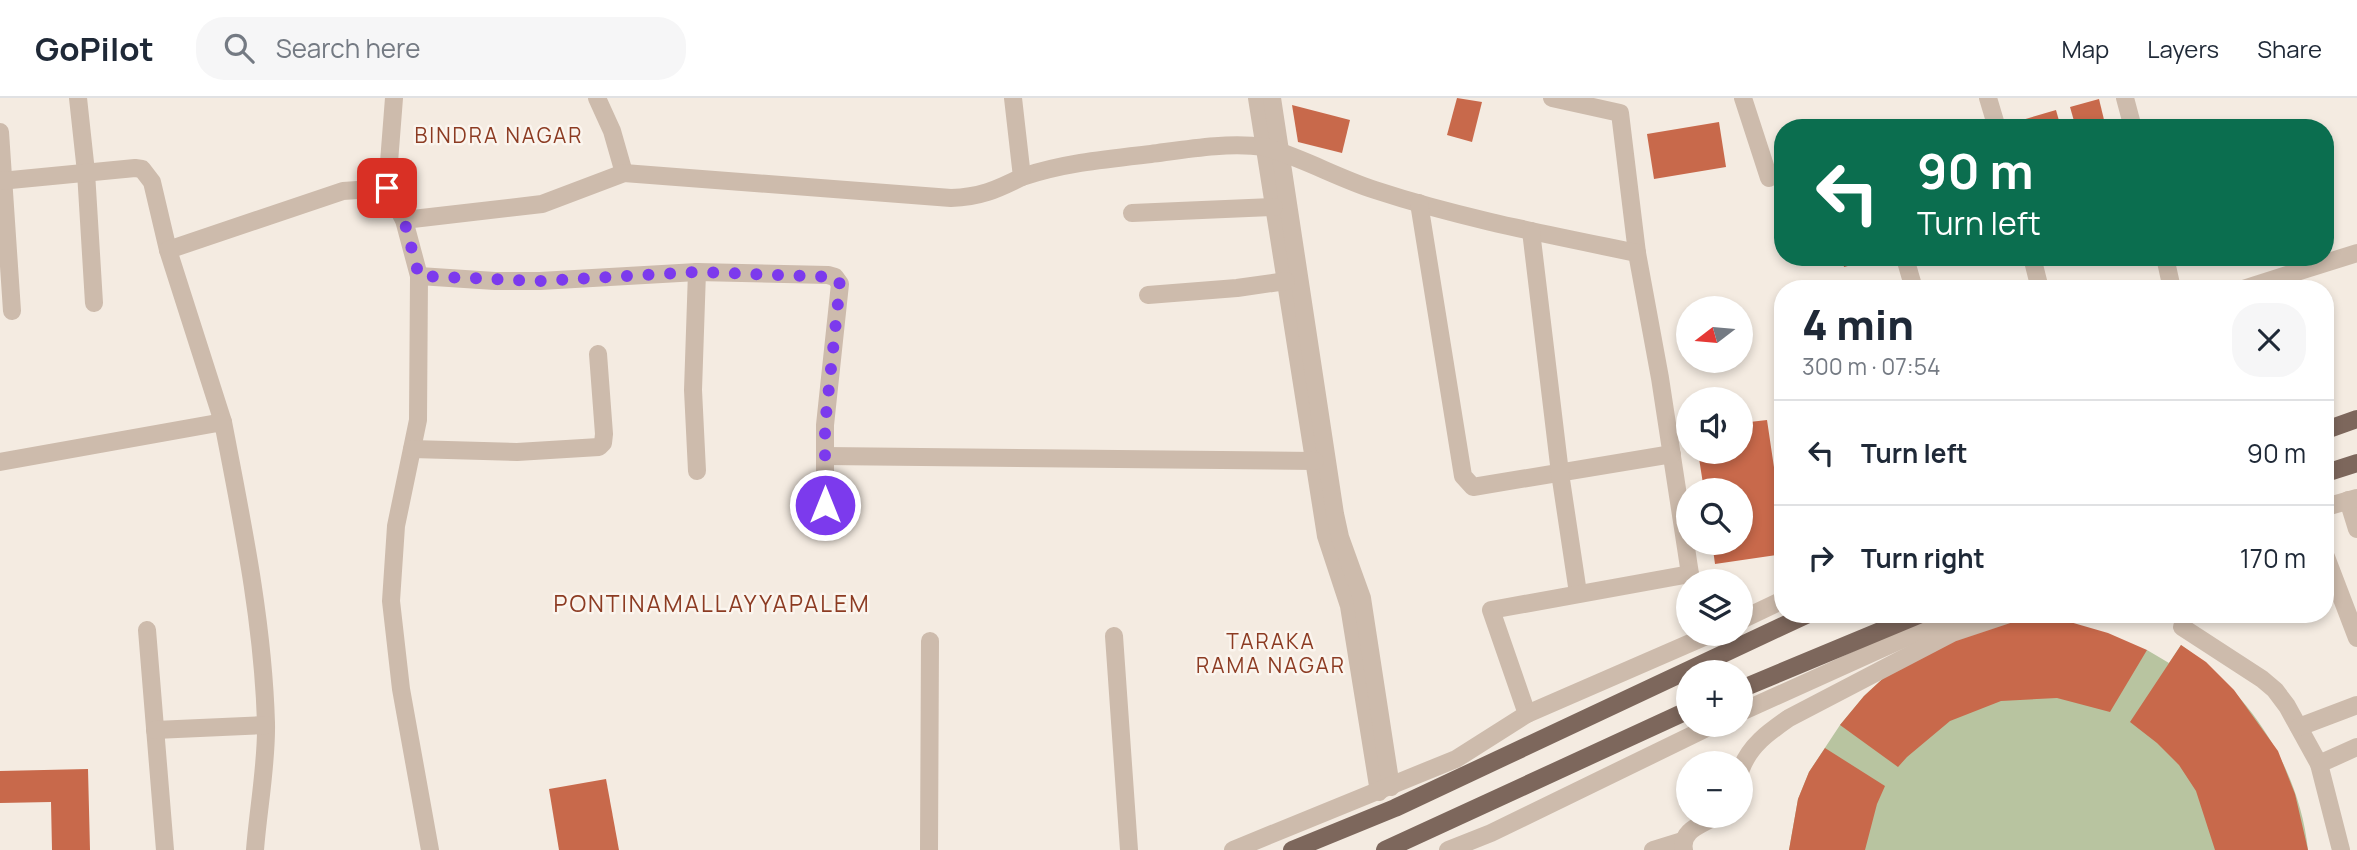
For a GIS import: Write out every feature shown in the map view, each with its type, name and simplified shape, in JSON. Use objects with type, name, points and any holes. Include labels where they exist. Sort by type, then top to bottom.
[{"type":"main road","points":[[2334,427],[2357,419]]},
{"type":"main road","points":[[2334,470],[2357,463]]},
{"type":"main road","points":[[1292,850],[1395,808],[1789,623]]},
{"type":"main road","points":[[1753,684],[1900,623]]},
{"type":"main road","points":[[1385,850],[1676,716]]},
{"type":"street","points":[[78,98],[86,172],[94,303]]},
{"type":"street","points":[[394,98],[387,188],[404,220],[419,276],[418,420],[396,526],[391,601],[401,689],[430,850]]},
{"type":"street","points":[[597,98],[612,131],[624,173]]},
{"type":"street","points":[[1013,98],[1022,177]]},
{"type":"street","points":[[1257,98],[1273,149],[1335,514],[1340,537],[1362,598],[1385,790]]},
{"type":"street","points":[[1272,98],[1274,207],[1326,536],[1349,606],[1385,790]]},
{"type":"street","points":[[1552,98],[1619,106],[1637,253],[1690,569]]},
{"type":"street","points":[[1743,98],[1769,178]]},
{"type":"street","points":[[1989,98],[1995,119]]},
{"type":"street","points":[[2125,98],[2131,119]]},
{"type":"street","points":[[0,132],[12,311]]},
{"type":"street","points":[[404,220],[542,204],[624,173],[951,198],[990,193],[1022,177],[1073,163],[1213,146],[1248,145],[1273,149],[1374,190],[1419,203],[1531,231],[1637,253]]},
{"type":"street","points":[[2,181],[135,168],[142,169],[152,182],[168,250],[223,422],[251,566],[266,725],[255,850]]},
{"type":"street","points":[[168,250],[343,191],[387,188]]},
{"type":"street","points":[[1419,203],[1463,476],[1473,487],[1672,454]]},
{"type":"street","points":[[1132,213],[1274,207]]},
{"type":"street","points":[[1531,231],[1560,473],[1578,593]]},
{"type":"street","points":[[2334,260],[2357,253]]},
{"type":"street","points":[[2272,280],[2316,266]]},
{"type":"street","points":[[419,276],[540,281],[697,272],[835,277],[840,284],[825,425],[825,505]]},
{"type":"street","points":[[697,272],[694,390],[697,471]]},
{"type":"street","points":[[1148,295],[1286,281]]},
{"type":"street","points":[[412,449],[517,452],[599,447],[603,443],[604,434],[598,354]]},
{"type":"street","points":[[0,462],[223,422]]},
{"type":"street","points":[[825,456],[1315,461]]},
{"type":"street","points":[[2334,505],[2353,499],[2357,529]]},
{"type":"street","points":[[2334,578],[2357,638]]},
{"type":"street","points":[[1527,713],[1491,610],[1578,593],[1676,580]]},
{"type":"street","points":[[1753,614],[1774,604]]},
{"type":"street","points":[[1753,706],[1938,623]]},
{"type":"street","points":[[1749,751],[1789,718],[1952,633],[1981,623]]},
{"type":"street","points":[[2182,627],[2269,685],[2287,706],[2319,764],[2341,850]]},
{"type":"street","points":[[147,630],[165,850]]},
{"type":"street","points":[[1114,636],[1129,850]]},
{"type":"street","points":[[929,850],[930,641]]},
{"type":"street","points":[[1233,850],[1456,759],[1527,713],[1683,646]]},
{"type":"street","points":[[1759,703],[1769,732]]},
{"type":"street","points":[[2299,727],[2357,705]]},
{"type":"street","points":[[155,730],[266,725]]},
{"type":"street","points":[[1448,850],[1491,833],[1689,737]]},
{"type":"street","points":[[2319,764],[2357,747]]},
{"type":"street","points":[[1653,850],[1683,846],[1685,835],[1696,828]]},
{"type":"green space","points":[[2181,645],[2228,685],[2267,734],[2294,789],[2308,850],[1789,850],[1798,799],[1809,772],[1840,725],[1864,696],[1902,661],[2147,650],[2169,663]]},
{"type":"building","points":[[1457,98],[1482,102],[1472,142],[1447,135]]},
{"type":"building","points":[[2099,99],[2104,119],[2073,119],[2070,107]]},
{"type":"building","points":[[1292,105],[1350,120],[1342,153],[1298,142]]},
{"type":"building","points":[[2056,110],[2058,119],[2026,119]]},
{"type":"building","points":[[1719,122],[1726,167],[1654,179],[1647,134]]},
{"type":"building","points":[[1767,420],[1774,467],[1774,555],[1715,564],[1714,555],[1753,555],[1753,478],[1702,478],[1700,464],[1753,464],[1753,422]]},
{"type":"building","points":[[2008,623],[2073,623],[2108,633],[2147,650],[2110,712],[2057,698],[2001,701],[1950,721],[1898,767],[1840,725],[1864,696],[1902,661],[1983,627]]},
{"type":"building","points":[[2181,645],[2206,662],[2234,690],[2278,751],[2295,794],[2308,850],[2215,850],[2196,791],[2179,765],[2130,722]]},
{"type":"building","points":[[1825,748],[1885,786],[1877,804],[1865,850],[1789,850],[1798,799],[1809,772]]},
{"type":"building","points":[[88,769],[90,850],[52,850],[51,802],[0,803],[0,771]]},
{"type":"building","points":[[606,779],[619,850],[559,850],[549,789]]},
{"type":"district","name":"BINDRA NAGAR","points":[[499,135]]},
{"type":"district","name":"PONTINAMALLAYYAPALEM","points":[[712,603]]},
{"type":"district","name":"TARAKA RAMA NAGAR","points":[[1271,653]]},
{"type":"route","points":[[387,188],[404,220],[419,276],[495,281],[697,272],[835,277],[840,284],[825,425],[825,505]]}]
